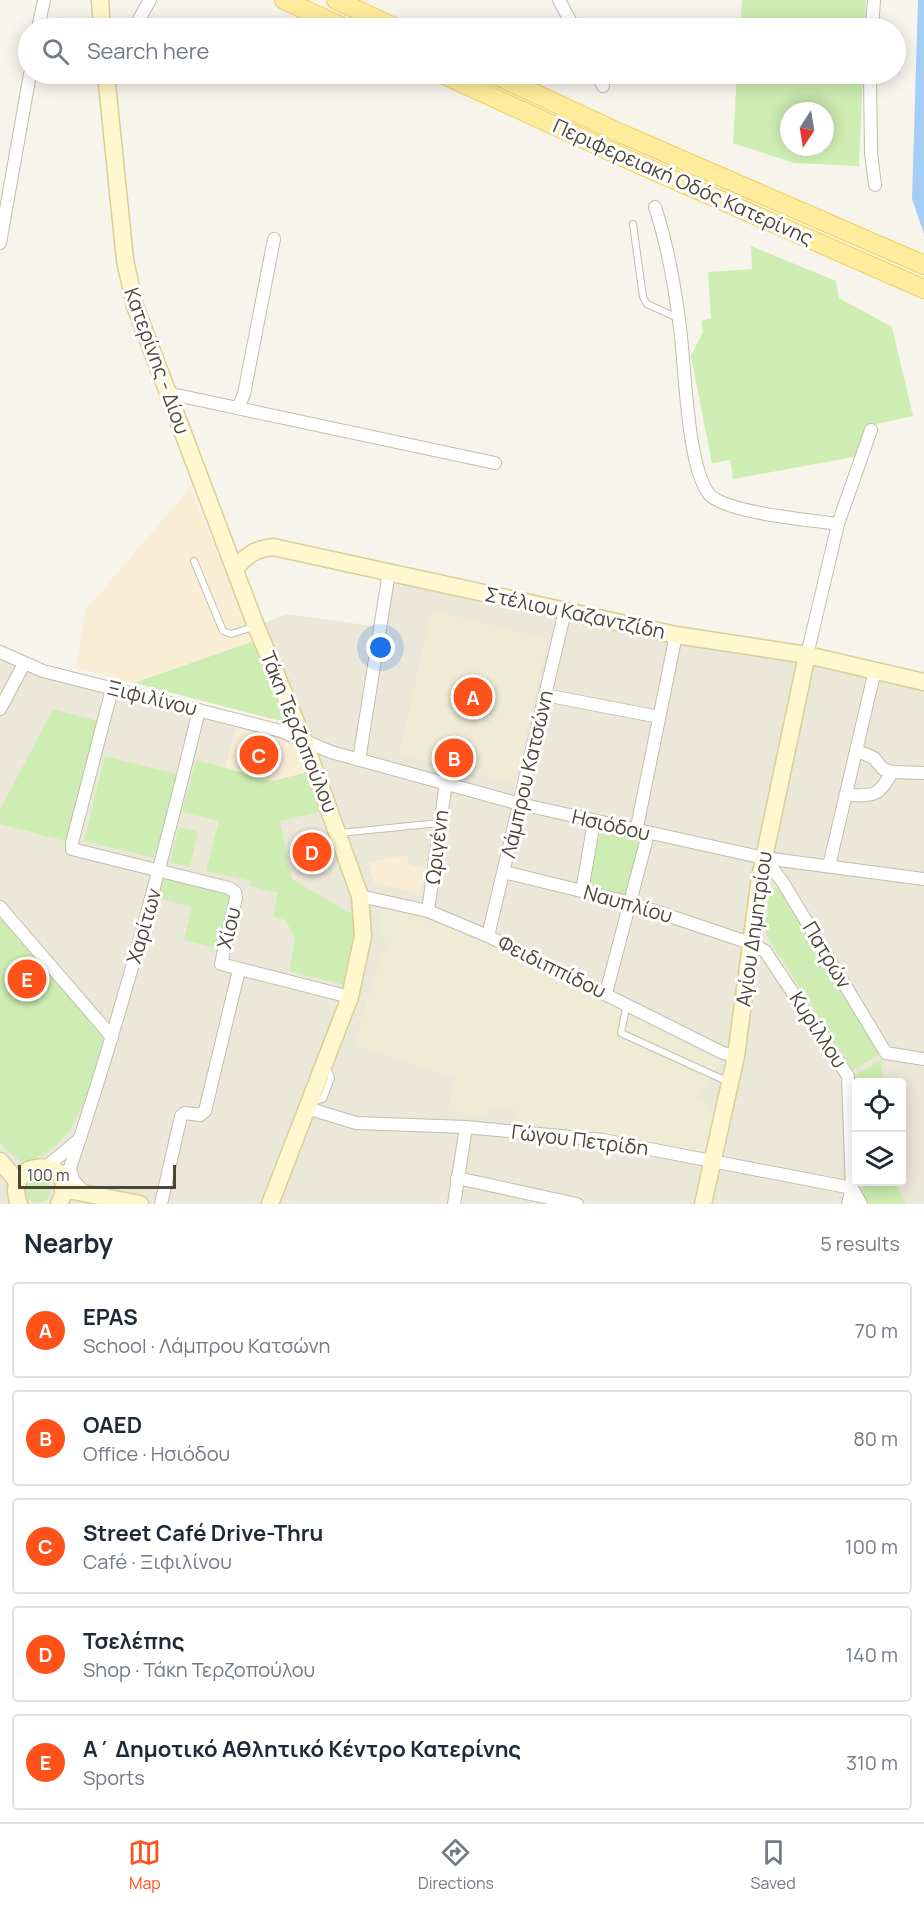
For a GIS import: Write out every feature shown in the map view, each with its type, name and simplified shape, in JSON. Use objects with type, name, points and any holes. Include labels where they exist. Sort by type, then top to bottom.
[{"type":"main road","points":[[284,0],[323,18]]},
{"type":"main road","points":[[336,0],[375,18]]},
{"type":"main road","name":"Περιφερειακή Οδός Κατερίνης","points":[[464,84],[636,163],[924,289]]},
{"type":"main road","name":"Περιφερειακή Οδός Κατερίνης","points":[[515,84],[620,133],[924,265]]},
{"type":"street","points":[[40,18],[44,0]]},
{"type":"street","points":[[100,0],[101,18]]},
{"type":"street","points":[[140,18],[150,0]]},
{"type":"street","points":[[559,0],[569,18]]},
{"type":"street","points":[[873,18],[874,0]]},
{"type":"street","points":[[0,243],[28,84]]},
{"type":"street","name":"Κατερίνης - Δίου","points":[[107,84],[129,284],[167,393],[235,569]]},
{"type":"street","points":[[108,97],[113,84]]},
{"type":"street","points":[[870,84],[871,153],[875,184]]},
{"type":"street","points":[[656,207],[669,253],[679,318],[690,424],[702,477],[710,494],[725,504],[746,510],[838,524]]},
{"type":"street","points":[[238,408],[244,394],[274,239]]},
{"type":"street","points":[[167,393],[495,463]]},
{"type":"street","points":[[807,655],[838,524],[871,430]]},
{"type":"street","name":"Στέλιου Καζαντζίδη","points":[[235,569],[251,552],[260,548],[273,547],[676,635],[807,655],[924,682]]},
{"type":"street","name":"Τάκη Τερζοπούλου","points":[[235,569],[339,833],[360,896],[363,936],[350,997],[312,1104],[270,1204]]},
{"type":"street","points":[[359,760],[389,572]]},
{"type":"street","name":"Λάμπρου Κατσώνη","points":[[488,936],[565,611]]},
{"type":"street","points":[[606,993],[631,903],[659,717],[676,635]]},
{"type":"street","name":"Ξιφιλίνου","points":[[0,652],[24,664],[281,731],[304,741]]},
{"type":"street","name":"Αγίου Δημητρίου","points":[[704,1204],[736,1056],[750,943],[764,858],[807,655]]},
{"type":"street","points":[[0,709],[24,664]]},
{"type":"street","points":[[830,866],[858,751],[874,670]]},
{"type":"street","name":"Χίου","points":[[112,688],[72,849],[229,888],[235,892],[221,964],[350,997]]},
{"type":"street","points":[[545,695],[659,717]]},
{"type":"street","name":"Χαρίτων","points":[[59,1181],[80,1139],[112,1037],[160,871],[199,710]]},
{"type":"street","name":"Ησιόδου","points":[[304,741],[359,760],[520,804],[642,833],[764,858],[924,879]]},
{"type":"street","points":[[858,751],[874,758],[883,769],[892,772],[924,773]]},
{"type":"street","points":[[847,795],[873,795],[882,790],[892,772]]},
{"type":"street","name":"Ωριγένη","points":[[428,911],[446,782]]},
{"type":"street","points":[[582,891],[594,822]]},
{"type":"street","name":"Πατρών","points":[[764,858],[783,881],[889,1054],[924,1059]]},
{"type":"street","name":"Ναυπλίου","points":[[504,872],[631,903],[750,943]]},
{"type":"street","name":"Φειδιππίδου","points":[[360,896],[428,911],[488,936],[723,1053],[736,1056]]},
{"type":"street","points":[[0,907],[112,1037]]},
{"type":"street","name":"Κυρίλλου","points":[[750,943],[770,956],[848,1076],[852,1188],[848,1204]]},
{"type":"street","points":[[161,1204],[181,1116],[185,1113],[200,1115],[205,1111],[238,970]]},
{"type":"street","name":"Γώγου Πετρίδη","points":[[312,1104],[356,1123],[466,1127],[603,1140],[852,1188]]},
{"type":"street","points":[[454,1204],[466,1127]]},
{"type":"street","points":[[59,1181],[80,1139]]},
{"type":"street","points":[[0,1161],[16,1180]]},
{"type":"street","points":[[19,1204],[14,1191],[16,1180],[29,1168],[83,1191],[140,1204]]},
{"type":"street","points":[[457,1178],[539,1199],[577,1204]]},
{"type":"street","points":[[852,1188],[861,1204]]},
{"type":"lane","points":[[633,224],[643,297],[647,304],[679,318]]},
{"type":"lane","points":[[194,561],[223,631],[231,634],[256,626]]},
{"type":"lane","points":[[339,833],[439,823]]},
{"type":"lane","points":[[627,1004],[621,1033],[722,1079],[731,1080]]},
{"type":"lane","points":[[312,1104],[323,1100],[331,1078],[328,1070]]},
{"type":"shaded area","points":[[190,488],[254,641],[134,683],[76,667],[85,611]]},
{"type":"shaded area","points":[[389,572],[924,676],[924,1204],[0,1204],[0,652],[24,664],[304,741],[256,626],[287,614],[380,627]]},
{"type":"shaded area","points":[[431,610],[548,639],[514,783],[399,755]]},
{"type":"shaded area","points":[[236,728],[278,739],[300,749],[309,772],[272,781],[225,768]]},
{"type":"shaded area","points":[[406,855],[410,865],[425,868],[420,895],[374,882],[368,862]]},
{"type":"shaded area","points":[[389,907],[477,937],[720,1060],[705,1089],[701,1088],[698,1099],[706,1101],[713,1115],[706,1148],[699,1152],[516,1121],[517,1111],[490,1107],[488,1117],[447,1110],[456,1079],[352,1045],[360,1031],[361,1019],[387,943],[379,935],[379,913]]},
{"type":"green space","points":[[742,0],[866,0],[865,18],[741,18]]},
{"type":"green space","points":[[736,84],[863,84],[859,166],[794,163],[733,143]]},
{"type":"green space","points":[[751,246],[836,281],[839,298],[892,327],[913,416],[867,426],[868,434],[859,456],[733,479],[730,460],[712,463],[691,356],[703,332],[701,321],[711,318],[708,272],[752,269]]},
{"type":"green space","points":[[254,641],[287,717],[284,722],[134,683]]},
{"type":"green space","points":[[53,709],[101,722],[69,842],[0,824],[0,810]]},
{"type":"green space","points":[[105,756],[181,775],[160,859],[84,841]]},
{"type":"green space","points":[[196,760],[272,781],[309,772],[323,811],[280,821],[292,879],[355,916],[354,948],[344,985],[289,971],[295,939],[286,920],[273,917],[278,893],[250,886],[251,881],[206,871],[219,821],[182,812]]},
{"type":"green space","points":[[179,827],[198,832],[190,867],[170,862]]},
{"type":"green space","points":[[602,827],[645,839],[628,897],[586,887]]},
{"type":"green space","points":[[163,877],[229,895],[231,899],[220,949],[184,940],[192,907],[158,898]]},
{"type":"green space","points":[[770,888],[780,888],[880,1054],[853,1070],[768,938],[765,926]]},
{"type":"green space","points":[[0,915],[107,1042],[101,1047],[85,1100],[68,1132],[41,1156],[22,1163],[0,1143]]},
{"type":"green space","points":[[882,1059],[882,1078],[855,1078],[855,1075]]},
{"type":"green space","points":[[38,1179],[43,1180],[49,1186],[49,1196],[43,1202],[38,1203],[33,1202],[27,1196],[26,1191],[27,1186],[33,1180]]},
{"type":"green space","points":[[861,1186],[896,1186],[906,1204],[869,1204]]},
{"type":"water","points":[[918,0],[924,0],[924,234],[912,199]]},
{"type":"place","name":"EPAS","points":[[473,697]]},
{"type":"place","name":"Street Café Drive-Thru","points":[[259,755]]},
{"type":"place","name":"OAED","points":[[454,758]]},
{"type":"place","name":"Τσελέπης","points":[[312,852]]},
{"type":"place","name":"Α΄ Δημοτικό Αθλητικό Κέντρο Κατερίνης","points":[[27,979]]}]
